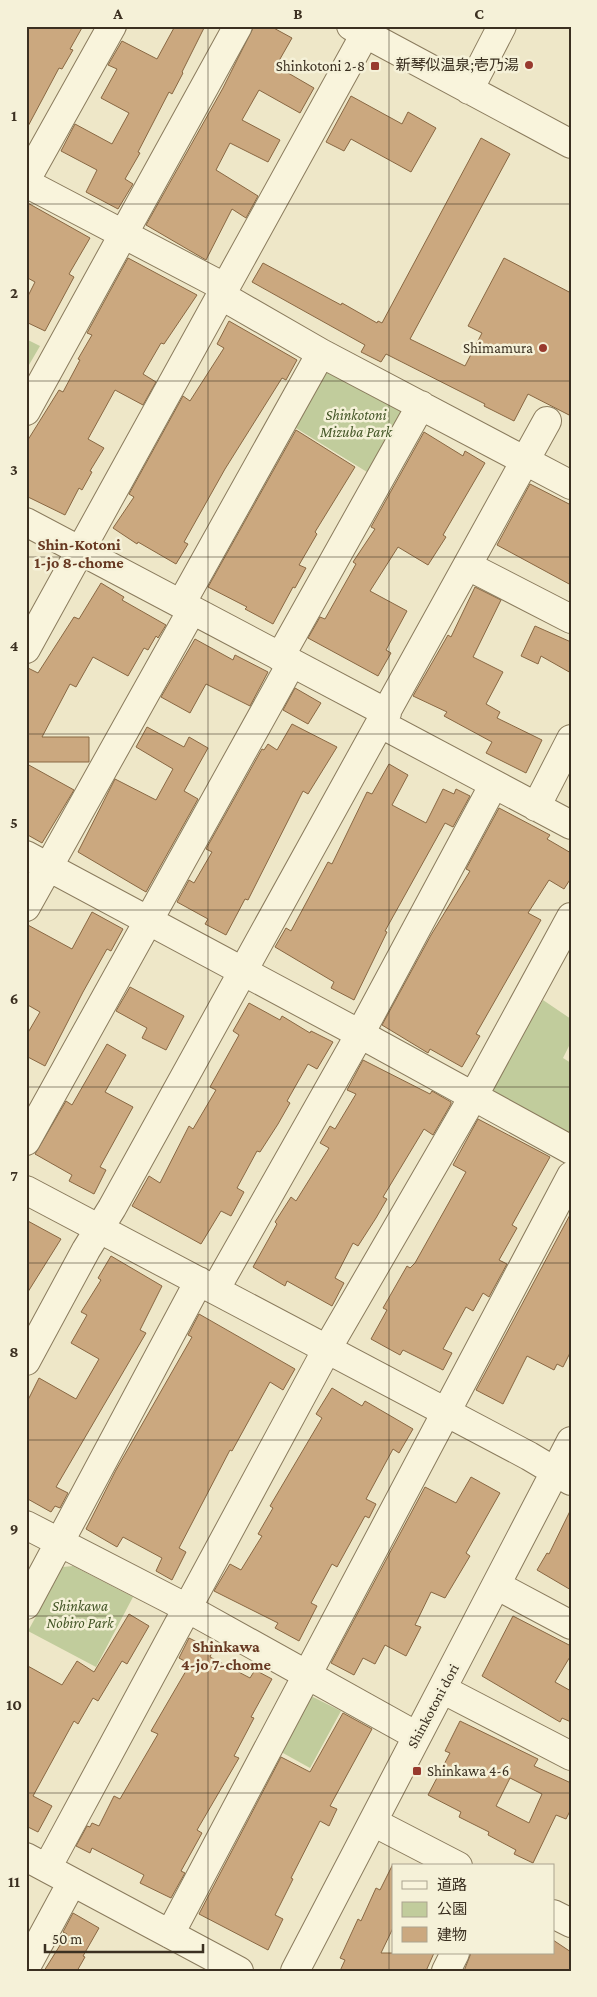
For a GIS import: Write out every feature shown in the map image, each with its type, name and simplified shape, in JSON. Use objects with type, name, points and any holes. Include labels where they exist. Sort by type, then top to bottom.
[{"type":"street","points":[[112,26],[26,181],[224,292],[321,353],[571,485]]},
{"type":"street","points":[[26,411],[238,26]]},
{"type":"street","points":[[469,90],[502,26]]},
{"type":"street","points":[[26,649],[224,292],[358,30],[571,144]]},
{"type":"street","points":[[26,907],[37,861],[187,607],[321,353]]},
{"type":"street","points":[[26,1141],[147,920],[421,406]]},
{"type":"street","points":[[26,1361],[547,422]]},
{"type":"street","points":[[26,522],[285,661],[494,784],[571,825]]},
{"type":"street","points":[[468,566],[571,619]]},
{"type":"street","points":[[536,807],[571,739]]},
{"type":"street","points":[[26,1605],[207,1286],[360,1034],[494,784]]},
{"type":"street","points":[[37,861],[360,1034],[571,1150]]},
{"type":"street","points":[[239,1971],[36,1863],[187,1608],[327,1349],[473,1097],[571,917]]},
{"type":"street","points":[[170,1934],[571,1176]]},
{"type":"street","points":[[26,1190],[563,1476]]},
{"type":"street","name":"Shinkotoni dori","points":[[295,1971],[496,1586],[563,1476],[571,1441]]},
{"type":"street","points":[[26,1525],[187,1608],[307,1673],[417,1736]]},
{"type":"street","points":[[496,1586],[571,1625]]},
{"type":"street","points":[[442,1689],[571,1756]]},
{"type":"street","points":[[372,1822],[454,1864]]},
{"type":"street","points":[[26,1967],[72,1882]]},
{"type":"street","points":[[554,1914],[571,1923]]},
{"type":"street","points":[[446,1971],[454,1954]]},
{"type":"green space","points":[[26,339],[40,346],[26,370]]},
{"type":"green space","name":"Shinkotoni Mizuba Park","points":[[332,372],[398,406],[403,419],[367,472],[291,425],[319,375]]},
{"type":"green space","points":[[543,1000],[571,1019],[571,1042],[563,1058],[571,1063],[571,1135],[495,1095],[493,1085]]},
{"type":"green space","name":"Shinkawa Nobiro Park","points":[[73,1566],[133,1597],[96,1667],[28,1631],[63,1567]]},
{"type":"green space","points":[[303,1692],[341,1711],[310,1768],[274,1748]]},
{"type":"building","points":[[26,26],[83,26],[70,49],[73,50],[62,69],[59,68],[26,130]]},
{"type":"building","points":[[175,26],[205,26],[183,73],[172,94],[169,92],[138,152],[140,153],[125,179],[133,184],[118,209],[86,192],[97,170],[61,151],[75,124],[112,144],[129,113],[101,98],[117,69],[108,65],[122,41],[157,59]]},
{"type":"building","points":[[254,26],[270,26],[292,38],[276,66],[314,88],[300,113],[259,90],[242,120],[280,140],[268,162],[230,143],[216,170],[258,196],[246,218],[232,209],[206,260],[146,225],[223,88]]},
{"type":"building","points":[[351,96],[402,124],[408,112],[436,128],[411,172],[351,139],[344,151],[326,142]]},
{"type":"building","points":[[481,138],[510,154],[410,339],[465,366],[482,333],[468,326],[504,258],[571,293],[571,416],[528,394],[514,421],[484,406],[485,404],[386,354],[381,362],[361,352],[365,345],[252,282],[263,263],[341,305],[342,303],[377,323],[378,321],[382,323]]},
{"type":"building","points":[[26,202],[90,238],[69,274],[74,277],[45,331],[26,322],[26,300],[35,282],[26,277]]},
{"type":"building","points":[[128,258],[197,295],[164,344],[161,343],[143,374],[156,382],[143,405],[115,390],[88,439],[104,448],[90,471],[92,472],[82,490],[79,488],[65,515],[26,496],[26,443],[59,390],[63,392],[80,360],[78,359],[92,335],[87,333]]},
{"type":"building","points":[[229,321],[297,360],[286,380],[282,378],[225,469],[184,542],[188,544],[176,564],[138,542],[137,544],[113,528],[134,497],[129,494],[183,396],[190,401],[224,348],[217,344]]},
{"type":"building","points":[[296,430],[355,467],[315,532],[317,534],[299,565],[306,568],[295,588],[293,587],[273,624],[245,609],[247,607],[208,587]]},
{"type":"building","points":[[424,432],[463,456],[465,451],[485,463],[443,535],[446,537],[428,565],[398,547],[370,591],[407,611],[386,650],[391,653],[378,676],[308,638],[320,617],[325,619],[356,564],[353,562],[375,529],[371,527]]},
{"type":"building","points":[[530,484],[571,505],[571,585],[497,545]]},
{"type":"building","points":[[101,583],[124,597],[122,600],[166,625],[158,638],[156,636],[148,650],[144,648],[128,676],[93,657],[76,687],[70,684],[42,737],[89,737],[89,762],[28,762],[27,764],[74,790],[42,843],[26,834],[26,667],[38,673],[74,617],[79,619]]},
{"type":"building","points":[[475,587],[501,600],[473,657],[503,672],[486,704],[500,712],[497,718],[542,740],[526,773],[486,753],[492,742],[444,716],[447,712],[413,696],[448,635],[451,637]]},
{"type":"building","points":[[535,626],[571,642],[571,673],[541,656],[538,664],[521,656]]},
{"type":"building","points":[[195,639],[233,660],[235,655],[268,672],[250,706],[206,684],[190,713],[161,697]]},
{"type":"building","points":[[295,688],[321,703],[308,724],[283,710]]},
{"type":"building","points":[[292,724],[337,747],[308,794],[303,791],[248,900],[245,899],[226,935],[205,924],[208,919],[177,902],[189,880],[194,883],[212,852],[206,849],[262,749],[264,750],[268,744],[277,750]]},
{"type":"building","points":[[147,727],[184,747],[189,737],[208,748],[184,791],[198,799],[146,892],[78,852],[115,779],[156,800],[173,769],[136,747]]},
{"type":"building","points":[[389,764],[408,775],[392,805],[426,823],[443,789],[454,794],[456,789],[470,796],[453,827],[445,823],[385,931],[387,932],[354,1000],[331,988],[334,982],[275,947],[286,928],[291,931],[328,862],[332,864],[367,792],[372,794]]},
{"type":"building","points":[[499,808],[550,835],[547,839],[571,853],[571,878],[564,889],[549,880],[528,913],[541,920],[476,1034],[480,1036],[462,1067],[430,1049],[428,1053],[382,1025],[431,935],[470,871],[466,869]]},
{"type":"building","points":[[92,912],[123,929],[111,951],[107,949],[45,1066],[26,1056],[26,1036],[40,1012],[26,1004],[26,924],[72,949]]},
{"type":"building","points":[[130,987],[184,1016],[166,1050],[142,1038],[147,1028],[116,1011]]},
{"type":"building","points":[[249,1003],[280,1020],[282,1016],[310,1033],[311,1031],[333,1042],[317,1069],[308,1064],[287,1101],[290,1103],[278,1124],[260,1152],[257,1151],[237,1188],[244,1192],[231,1216],[221,1211],[201,1244],[132,1206],[149,1176],[160,1183],[189,1126],[193,1129],[216,1090],[210,1087],[239,1035],[233,1031]]},
{"type":"building","points":[[107,1044],[126,1055],[105,1092],[133,1107],[100,1167],[106,1170],[94,1194],[69,1181],[72,1175],[35,1154],[66,1101],[72,1105]]},
{"type":"building","points":[[363,1060],[430,1094],[432,1091],[451,1102],[451,1104],[433,1135],[424,1129],[383,1197],[387,1199],[376,1218],[358,1246],[353,1243],[335,1278],[344,1283],[332,1306],[287,1281],[285,1286],[253,1267],[277,1224],[275,1222],[291,1197],[296,1201],[329,1148],[320,1143],[330,1126],[335,1129],[356,1094],[347,1090]]},
{"type":"building","points":[[478,1119],[550,1157],[512,1225],[517,1228],[499,1260],[507,1264],[489,1297],[483,1293],[473,1311],[466,1307],[443,1349],[452,1353],[443,1370],[403,1350],[400,1355],[371,1339],[387,1310],[383,1308],[407,1266],[410,1268],[415,1263],[466,1172],[453,1165]]},
{"type":"building","points":[[571,1213],[571,1351],[563,1367],[557,1364],[554,1370],[527,1356],[503,1404],[476,1390]]},
{"type":"building","points":[[26,1220],[61,1239],[26,1295]]},
{"type":"building","points":[[111,1256],[162,1286],[140,1330],[146,1333],[56,1487],[68,1493],[60,1508],[55,1506],[51,1512],[26,1498],[26,1404],[39,1378],[76,1399],[99,1359],[71,1343],[87,1315],[81,1312],[101,1280],[98,1278]]},
{"type":"building","points":[[199,1314],[295,1369],[283,1390],[270,1382],[232,1451],[230,1450],[179,1548],[186,1552],[172,1580],[156,1571],[162,1558],[123,1537],[117,1547],[86,1529],[116,1470],[192,1337],[188,1335]]},
{"type":"building","points":[[332,1388],[362,1406],[365,1401],[413,1429],[399,1453],[393,1449],[366,1499],[376,1504],[369,1518],[365,1516],[337,1567],[332,1564],[311,1603],[317,1606],[299,1641],[275,1628],[278,1623],[214,1591],[230,1564],[241,1570],[262,1536],[258,1534],[273,1508],[270,1506],[322,1418],[316,1414]]},
{"type":"building","points":[[471,1477],[500,1493],[466,1553],[470,1556],[445,1598],[431,1592],[415,1625],[421,1627],[406,1656],[385,1645],[375,1664],[363,1658],[354,1675],[331,1663],[425,1487],[456,1503]]},
{"type":"building","points":[[571,1509],[571,1590],[537,1570],[547,1553],[549,1554]]},
{"type":"building","points":[[129,1614],[149,1626],[127,1664],[122,1661],[98,1701],[93,1698],[78,1724],[74,1721],[33,1796],[52,1806],[38,1832],[26,1826],[26,1665],[62,1685],[77,1661],[94,1672]]},
{"type":"building","points":[[513,1616],[571,1646],[571,1655],[555,1682],[571,1691],[571,1722],[562,1718],[560,1722],[482,1676]]},
{"type":"building","points":[[189,1638],[213,1650],[210,1657],[250,1678],[255,1670],[272,1679],[251,1717],[254,1718],[234,1756],[239,1758],[197,1830],[202,1833],[181,1871],[185,1873],[171,1898],[140,1883],[144,1875],[92,1848],[90,1853],[76,1846],[87,1826],[90,1827],[92,1823],[99,1826],[114,1796],[120,1799],[158,1734],[151,1731],[190,1664],[179,1658]]},
{"type":"building","points":[[343,1713],[372,1729],[330,1806],[337,1809],[329,1826],[320,1821],[291,1878],[293,1879],[275,1915],[283,1919],[268,1950],[199,1914],[281,1757],[310,1772]]},
{"type":"building","points":[[460,1721],[538,1759],[534,1766],[571,1783],[571,1809],[566,1819],[556,1815],[533,1863],[514,1854],[516,1850],[488,1835],[489,1832],[459,1817],[461,1812],[428,1795],[450,1753],[445,1751]],"holes":[[[510,1778],[542,1794],[529,1823],[496,1806]]]},
{"type":"building","points":[[392,1866],[392,1930],[381,1953],[434,1954],[426,1971],[340,1971],[345,1960],[340,1958],[358,1919],[361,1921],[376,1888],[380,1890]]},
{"type":"building","points":[[73,1913],[99,1928],[83,1956],[85,1957],[77,1971],[44,1971],[67,1934],[63,1932]]},
{"type":"building","points":[[554,1941],[571,1952],[571,1971],[464,1971],[471,1954],[554,1954]]},
{"type":"place","name":"新琴似温泉;壱乃湯","points":[[529,65]]},
{"type":"place","name":"Shinkotoni 2-8","points":[[375,66]]},
{"type":"place","name":"Shimamura","points":[[543,348]]},
{"type":"place","name":"Shinkawa 4-6","points":[[417,1771]]},
{"type":"district","name":"Shin-Kotoni 1-jo 8-chome","points":[[79,553]]},
{"type":"district","name":"Shinkawa 4-jo 7-chome","points":[[226,1655]]}]
